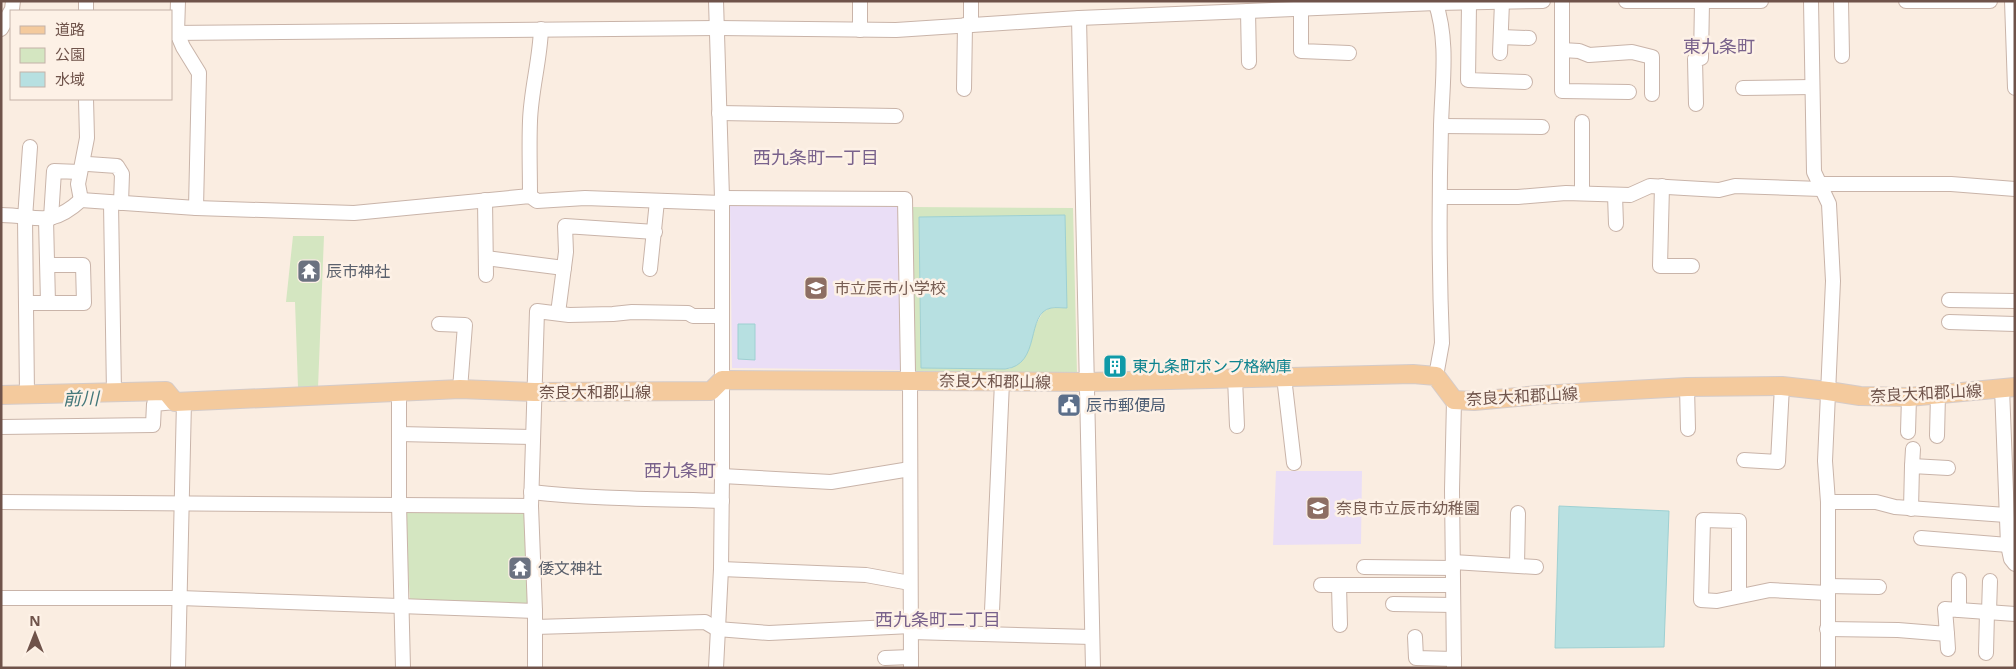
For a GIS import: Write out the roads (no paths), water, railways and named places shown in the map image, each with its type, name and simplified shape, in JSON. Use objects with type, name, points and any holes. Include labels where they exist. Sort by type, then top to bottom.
[{"type":"main road","name":"奈良大和郡山線","points":[[180,402],[460,389],[534,392],[711,391],[722,380],[1087,382],[1413,374],[1436,376],[1454,400],[1474,401],[1687,387],[1782,386],[1860,396],[1909,396],[2008,388]]},
{"type":"main road","points":[[1,395],[166,391],[180,402]]},
{"type":"street","points":[[178,1],[174,33],[199,73],[196,208]]},
{"type":"street","points":[[716,1],[722,200],[722,501],[716,668]]},
{"type":"street","points":[[860,1],[860,30]]},
{"type":"street","points":[[964,88],[971,1]]},
{"type":"street","points":[[174,33],[717,28],[860,30],[1436,2],[1469,4],[1543,1]]},
{"type":"street","points":[[1562,1],[1562,91],[1629,92]]},
{"type":"street","points":[[1626,1],[1761,1]]},
{"type":"street","points":[[1811,1],[1814,172],[1829,204],[1833,281],[1825,461],[1828,502],[1828,668]]},
{"type":"street","points":[[1841,1],[1842,56]]},
{"type":"street","points":[[1906,1],[1990,1]]},
{"type":"street","points":[[2012,1],[2015,88]]},
{"type":"street","points":[[1436,2],[1441,18],[1444,70],[1441,126],[1442,343],[1436,376]]},
{"type":"street","points":[[1500,52],[1502,2]]},
{"type":"street","points":[[1696,104],[1695,59],[1701,58],[1702,2]]},
{"type":"street","points":[[1469,4],[1468,80],[1525,82]]},
{"type":"street","points":[[1301,8],[1301,51],[1349,53]]},
{"type":"street","points":[[1248,11],[1249,62]]},
{"type":"street","points":[[1,30],[10,14]]},
{"type":"street","points":[[1079,18],[1093,668]]},
{"type":"street","points":[[530,196],[530,121],[536,65],[540,54],[541,29]]},
{"type":"street","points":[[1501,37],[1529,38]]},
{"type":"street","points":[[1562,50],[1579,51],[1589,55],[1632,52],[1652,57],[1652,94]]},
{"type":"street","points":[[1743,88],[1812,87]]},
{"type":"street","points":[[81,200],[78,184],[84,168],[87,138],[86,100]]},
{"type":"street","points":[[719,113],[896,116]]},
{"type":"street","points":[[1582,122],[1582,193]]},
{"type":"street","points":[[1441,126],[1542,127]]},
{"type":"street","points":[[27,394],[25,218],[30,146]]},
{"type":"street","points":[[48,303],[49,219],[54,171],[117,166],[122,174],[116,203],[114,393]]},
{"type":"street","points":[[1441,197],[1582,193],[1630,195],[1650,186],[1719,190],[1735,186],[1951,184],[2015,189]]},
{"type":"street","points":[[1662,186],[1660,266],[1692,266]]},
{"type":"street","points":[[1615,194],[1616,224]]},
{"type":"street","points":[[1,215],[49,219],[70,210],[81,200],[196,208],[354,213],[530,196],[537,201],[585,198],[657,201],[905,199],[908,373],[910,380],[911,662],[886,658]]},
{"type":"street","points":[[486,200],[486,275]]},
{"type":"street","points":[[650,269],[657,201]]},
{"type":"street","points":[[558,313],[564,268],[565,226],[655,232]]},
{"type":"street","points":[[486,258],[564,268]]},
{"type":"street","points":[[26,303],[84,303],[83,265],[48,265]]},
{"type":"street","points":[[1949,300],[2015,301]]},
{"type":"street","points":[[534,668],[535,611],[531,499],[537,311],[604,314],[688,313],[693,316],[722,316]]},
{"type":"street","points":[[1949,322],[2015,324]]},
{"type":"street","points":[[439,324],[465,325],[460,389]]},
{"type":"street","points":[[1235,378],[1237,426]]},
{"type":"street","points":[[1284,378],[1294,463]]},
{"type":"street","points":[[991,634],[1002,382]]},
{"type":"street","points":[[1744,460],[1778,462],[1782,386]]},
{"type":"street","points":[[1687,387],[1688,429]]},
{"type":"street","points":[[2008,388],[2006,515],[2008,545],[2014,561]]},
{"type":"street","points":[[399,393],[399,504],[403,668]]},
{"type":"street","points":[[1937,436],[1938,394]]},
{"type":"street","points":[[1908,432],[1909,396]]},
{"type":"street","points":[[1415,637],[1416,658],[1454,664],[1454,400]]},
{"type":"street","points":[[1,427],[153,425],[154,404],[180,402],[182,502],[178,668]]},
{"type":"street","points":[[399,434],[533,437]]},
{"type":"street","points":[[1911,509],[1913,449]]},
{"type":"street","points":[[1912,466],[1948,468]]},
{"type":"street","points":[[722,476],[831,482],[910,469]]},
{"type":"street","points":[[1,502],[399,504],[563,496],[722,501]]},
{"type":"street","points":[[1828,502],[1876,502],[1911,509],[2006,515]]},
{"type":"street","points":[[1517,565],[1518,513]]},
{"type":"street","points":[[1739,595],[1739,521],[1703,520],[1701,600],[1717,601],[1770,590],[1828,590],[1879,587]]},
{"type":"street","points":[[1920,538],[2008,545]]},
{"type":"street","points":[[1364,567],[1453,565],[1517,565],[1536,567]]},
{"type":"street","points":[[721,569],[866,575],[910,583]]},
{"type":"street","points":[[1959,580],[1959,610]]},
{"type":"street","points":[[1986,653],[1990,581]]},
{"type":"street","points":[[1321,585],[1453,585]]},
{"type":"street","points":[[1339,585],[1340,625]]},
{"type":"street","points":[[1,598],[180,598],[535,611]]},
{"type":"street","points":[[1393,604],[1453,605]]},
{"type":"street","points":[[1948,649],[1945,610],[2015,614]]},
{"type":"street","points":[[535,627],[705,622],[717,629],[769,633],[911,629],[1092,637]]},
{"type":"street","points":[[1827,629],[1898,630],[1947,634]]},
{"type":"water","points":[[1065,215],[1067,308],[1051,308],[1043,312],[1038,319],[1029,349],[1024,358],[1017,365],[1005,369],[921,368],[919,217]]},
{"type":"water","points":[[738,324],[755,324],[755,360],[738,359]]},
{"type":"water","points":[[1559,506],[1669,511],[1664,647],[1555,648]]},
{"type":"place","name":"辰市神社","points":[[309,271]]},
{"type":"place","name":"市立辰市小学校","points":[[816,288]]},
{"type":"place","name":"東九条町ポンプ格納庫","points":[[1115,366]]},
{"type":"place","name":"辰市郵便局","points":[[1069,405]]},
{"type":"place","name":"奈良市立辰市幼稚園","points":[[1318,508]]},
{"type":"place","name":"倭文神社","points":[[520,568]]},
{"type":"district","name":"東九条町","points":[[1719,47]]},
{"type":"district","name":"西九条町一丁目","points":[[816,158]]},
{"type":"district","name":"西九条町","points":[[680,471]]},
{"type":"district","name":"西九条町二丁目","points":[[938,620]]},
{"type":"water label","name":"前川","points":[[81,399]]}]
